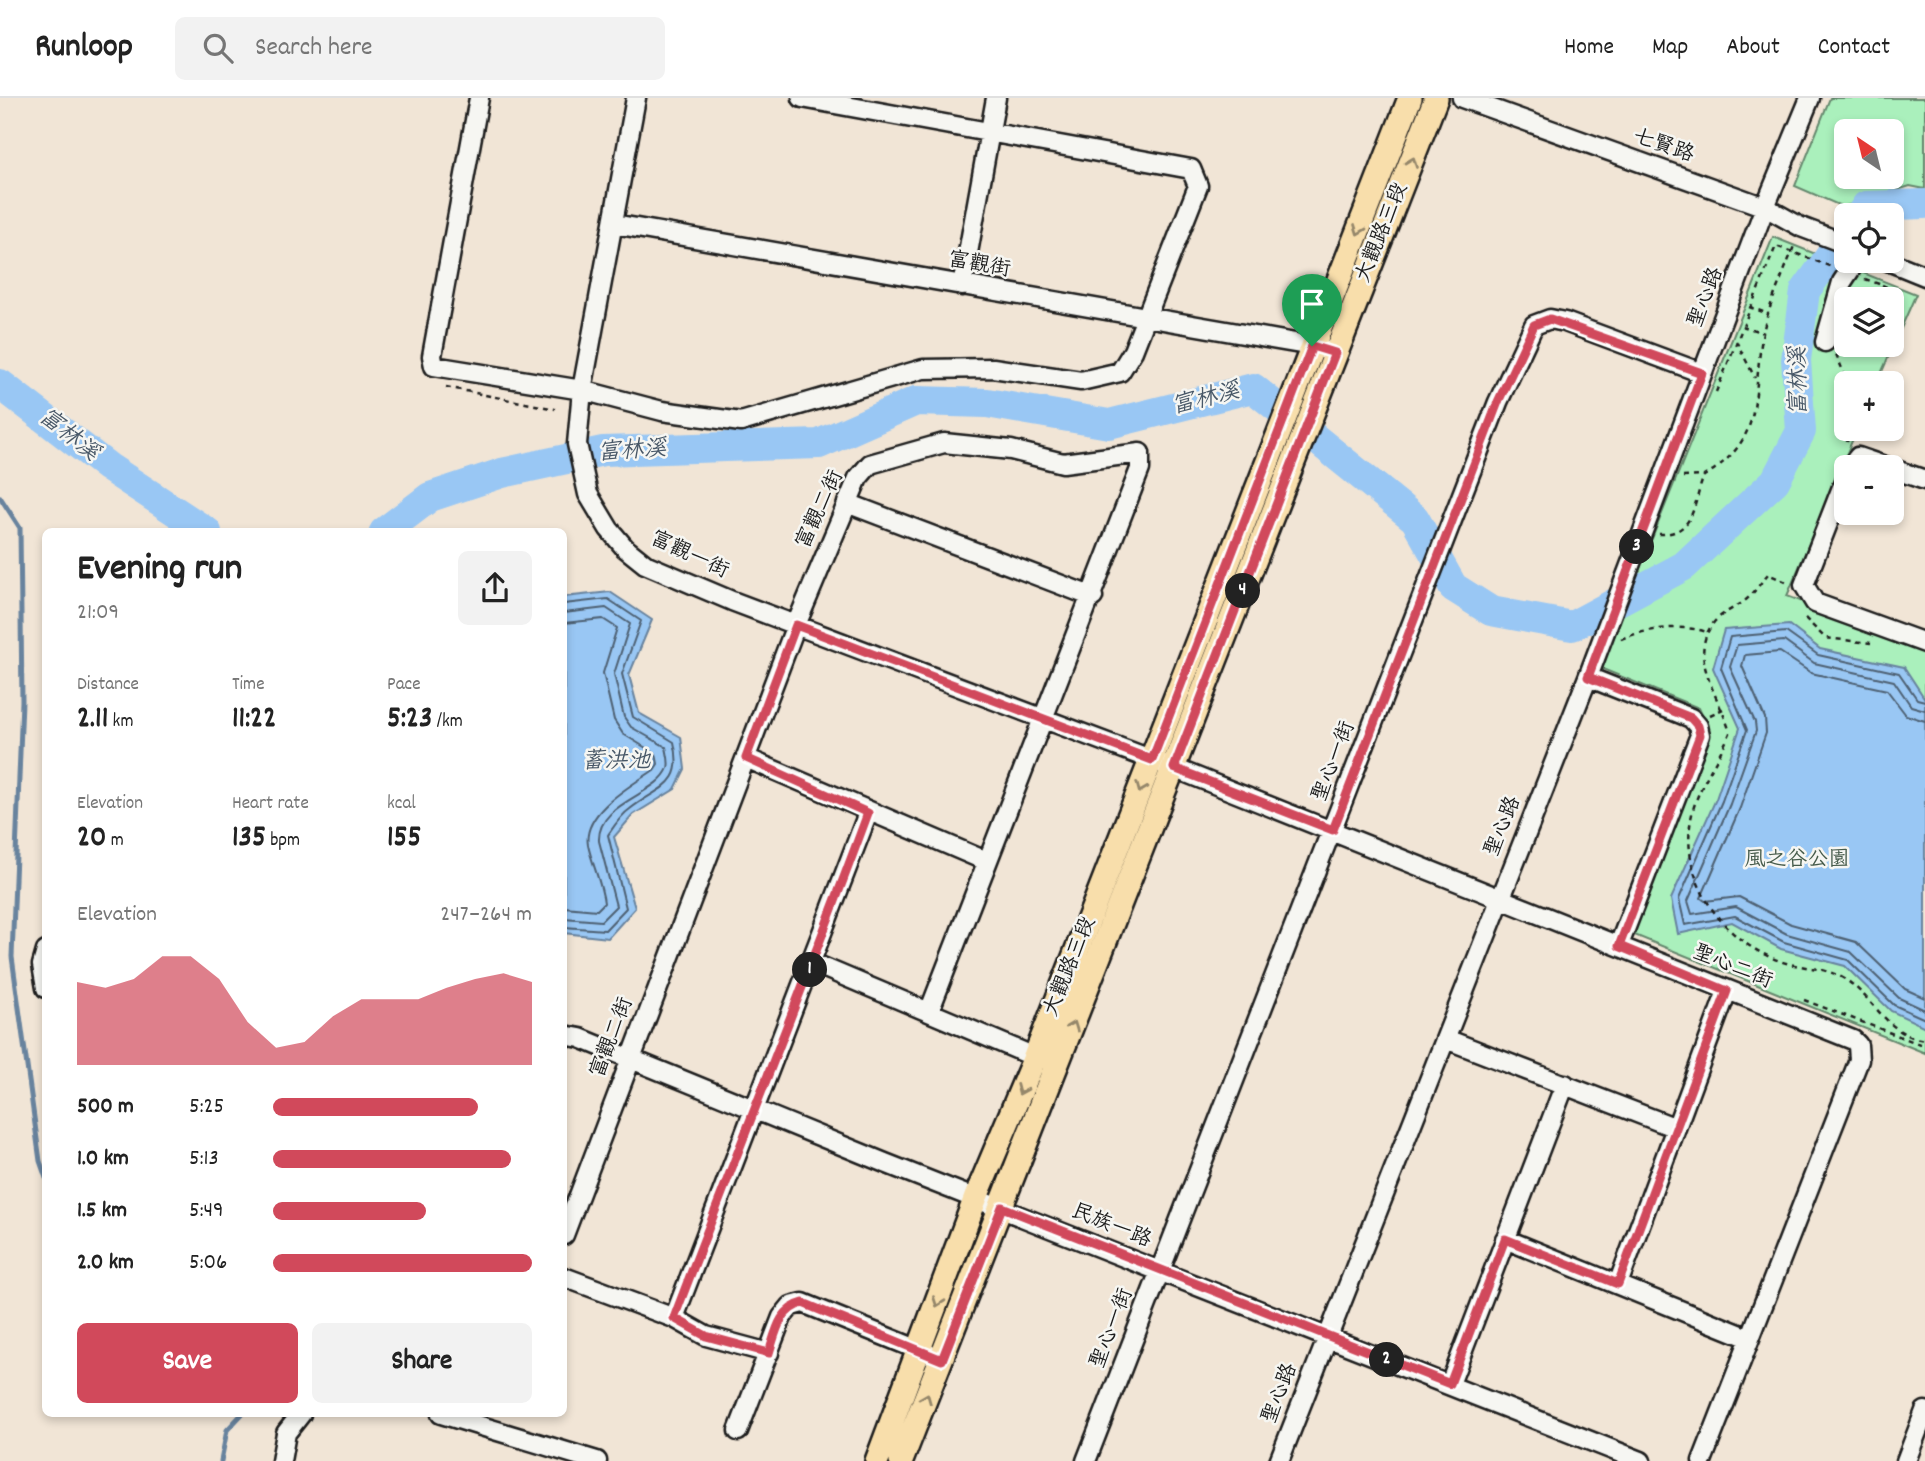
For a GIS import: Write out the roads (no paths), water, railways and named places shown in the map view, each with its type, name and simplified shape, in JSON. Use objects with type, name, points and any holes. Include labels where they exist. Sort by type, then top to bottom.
[{"type":"main road","name":"大觀路三段","points":[[901,1461],[975,1197],[1288,475],[1312,346],[1410,98]]},
{"type":"main road","name":"大觀路三段","points":[[877,1461],[1002,1207],[1163,764],[1264,473],[1335,353],[1436,98]]},
{"type":"street","points":[[479,98],[432,356],[434,366],[582,390],[662,411],[741,422],[923,369],[993,368],[1081,381],[1120,372],[1146,318],[1198,186],[1191,169],[802,98]]},
{"type":"street","name":"富觀一街","points":[[636,98],[582,390],[577,444],[588,494],[608,530],[645,564],[796,625],[1163,764]]},
{"type":"street","points":[[962,286],[996,98]]},
{"type":"street","name":"七賢路","points":[[1462,98],[1765,207],[1801,227],[1834,240]]},
{"type":"street","name":"聖心路","points":[[1279,1461],[1600,648],[1765,207],[1810,98]]},
{"type":"street","name":"富觀街","points":[[614,224],[1312,346],[1335,353]]},
{"type":"street","points":[[1904,267],[1925,275]]},
{"type":"street","points":[[1829,345],[1842,282],[1848,273]]},
{"type":"street","name":"聖心一街","points":[[1086,1461],[1462,501],[1498,402],[1534,325],[1550,319],[1565,322],[1702,373]]},
{"type":"street","name":"富觀二街","points":[[567,1227],[796,625],[858,478],[870,464],[944,443],[1011,450],[1063,463],[1140,453],[1140,469],[1093,597],[986,861],[929,1012]]},
{"type":"street","points":[[1904,473],[1925,480]]},
{"type":"street","points":[[847,503],[1093,597]]},
{"type":"street","points":[[1834,508],[1804,584],[1808,595],[1815,603],[1925,643]]},
{"type":"street","points":[[1588,677],[1691,718],[1698,726],[1700,735],[1619,946]]},
{"type":"street","points":[[746,758],[868,813],[986,861]]},
{"type":"street","name":"聖心二街","points":[[1163,764],[1853,1040],[1860,1052],[1702,1461]]},
{"type":"street","points":[[674,1318],[753,1109],[813,963],[868,813]]},
{"type":"street","points":[[813,963],[1035,1057]]},
{"type":"street","points":[[1618,1284],[1727,991]]},
{"type":"street","name":"民族一路","points":[[567,1036],[580,1038],[1160,1272],[1641,1461]]},
{"type":"street","points":[[1446,1039],[1676,1128]]},
{"type":"street","points":[[1450,1384],[1565,1084]]},
{"type":"street","points":[[1505,1239],[1749,1338]]},
{"type":"street","points":[[567,1278],[674,1318],[706,1336],[769,1353]]},
{"type":"street","points":[[738,1431],[782,1317],[791,1306],[803,1303],[931,1355]]},
{"type":"street","points":[[1906,1461],[1925,1411]]},
{"type":"street","points":[[281,1461],[286,1433],[299,1417]]},
{"type":"street","points":[[451,1417],[597,1461]]},
{"type":"water","name":"蓄洪池","points":[[610,592],[652,620],[629,675],[639,713],[681,737],[685,769],[675,789],[633,815],[614,837],[635,908],[608,938],[567,933],[567,597]]},
{"type":"water","points":[[1789,625],[1820,649],[1904,667],[1925,699],[1925,1027],[1891,1011],[1845,966],[1781,949],[1732,922],[1678,934],[1671,899],[1716,799],[1740,728],[1713,668],[1724,630]]},
{"type":"waterway","name":"富林溪","points":[[1904,205],[1925,204]]},
{"type":"waterway","name":"富林溪","points":[[389,528],[430,497],[502,473],[603,451],[819,444],[916,401],[987,403],[1109,424],[1253,388],[1415,519],[1453,587],[1491,611],[1572,626],[1684,566],[1775,481],[1801,431],[1796,360],[1805,291],[1834,251]]},
{"type":"waterway","name":"富林溪","points":[[0,384],[108,467],[201,528]]},
{"type":"waterway","points":[[0,497],[20,528],[22,701],[12,957],[42,1167]]},
{"type":"waterway","points":[[221,1461],[227,1430],[239,1417]]},
{"type":"park label","name":"風之谷公園","points":[[1797,861]]}]
